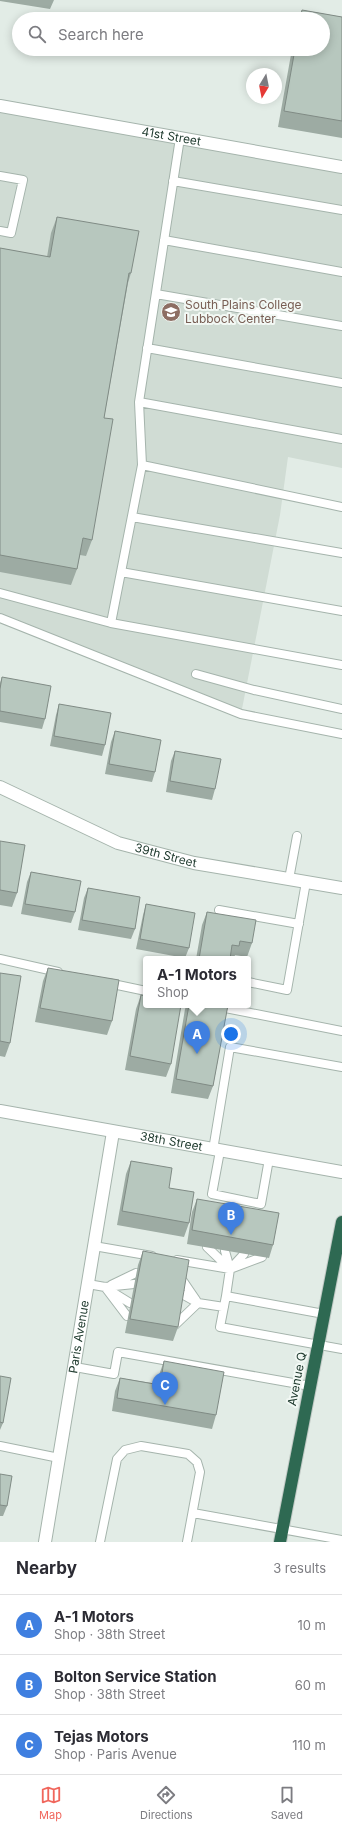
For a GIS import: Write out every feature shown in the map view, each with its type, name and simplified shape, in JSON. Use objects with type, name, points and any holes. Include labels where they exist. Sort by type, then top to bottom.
[{"type":"highway","name":"Avenue Q","points":[[280,1542],[342,1222]]},
{"type":"street","name":"41st Street","points":[[0,106],[342,167]]},
{"type":"street","name":"39th Street","points":[[0,787],[118,843],[194,863],[342,888]]},
{"type":"street","name":"38th Street","points":[[0,1112],[342,1172]]},
{"type":"street","name":"Paris Avenue","points":[[45,1542],[113,1132]]},
{"type":"lane","points":[[112,623],[142,465],[139,402],[180,138]]},
{"type":"lane","points":[[0,176],[23,180],[11,233],[0,231]]},
{"type":"lane","points":[[173,181],[342,210]]},
{"type":"lane","points":[[164,240],[342,272]]},
{"type":"lane","points":[[156,294],[342,326]]},
{"type":"lane","points":[[147,348],[342,383]]},
{"type":"lane","points":[[139,402],[342,439]]},
{"type":"lane","points":[[142,465],[342,507]]},
{"type":"lane","points":[[132,517],[342,553]]},
{"type":"lane","points":[[121,572],[342,611]]},
{"type":"lane","points":[[0,593],[112,623],[342,665]]},
{"type":"lane","points":[[0,618],[241,714],[342,734]]},
{"type":"lane","points":[[196,674],[254,690],[342,709]]},
{"type":"lane","points":[[289,880],[297,836]]},
{"type":"lane","points":[[251,983],[287,990],[306,882]]},
{"type":"lane","points":[[219,910],[299,924]]},
{"type":"lane","points":[[0,959],[69,974]]},
{"type":"lane","points":[[100,981],[143,990]]},
{"type":"lane","points":[[225,1008],[342,1031]]},
{"type":"lane","points":[[269,1159],[261,1204],[212,1194],[230,1047],[342,1067]]},
{"type":"lane","points":[[239,1210],[240,1200]]},
{"type":"lane","points":[[94,1246],[230,1269],[262,1257]]},
{"type":"lane","points":[[207,1247],[230,1269]]},
{"type":"lane","points":[[225,1251],[230,1269],[220,1327],[342,1349]]},
{"type":"lane","points":[[230,1269],[244,1254]]},
{"type":"lane","points":[[105,1287],[136,1273]]},
{"type":"lane","points":[[182,1281],[198,1303]]},
{"type":"lane","points":[[88,1284],[105,1287],[134,1284]]},
{"type":"lane","points":[[105,1287],[130,1303]]},
{"type":"lane","points":[[105,1287],[127,1316]]},
{"type":"lane","points":[[180,1293],[198,1303],[224,1307]]},
{"type":"lane","points":[[226,1296],[324,1314]]},
{"type":"lane","points":[[177,1311],[198,1303]]},
{"type":"lane","points":[[175,1324],[198,1303]]},
{"type":"lane","points":[[75,1367],[114,1374],[118,1352],[310,1386]]},
{"type":"lane","points":[[0,1446],[59,1458]]},
{"type":"lane","points":[[100,1542],[117,1459],[126,1450],[141,1446],[188,1454],[197,1462],[200,1472],[188,1542]]},
{"type":"lane","points":[[193,1513],[342,1540]]},
{"type":"shaded area","name":"South Plains College Lubbock Center","points":[[0,106],[342,167],[342,468],[288,457],[280,515],[241,714],[0,618]]},
{"type":"building","points":[[302,10],[313,12],[302,12]]},
{"type":"building","points":[[330,15],[342,17],[342,121],[284,111],[294,56],[330,56]]},
{"type":"building","points":[[57,217],[139,231],[131,273],[129,273],[104,418],[113,419],[92,540],[83,538],[77,569],[0,555],[0,248],[50,257]]},
{"type":"building","points":[[2,677],[51,686],[45,719],[0,711],[0,689]]},
{"type":"building","points":[[59,704],[111,713],[105,745],[54,736]]},
{"type":"building","points":[[115,731],[161,740],[155,772],[109,764]]},
{"type":"building","points":[[175,751],[221,759],[215,789],[170,781]]},
{"type":"building","points":[[0,841],[25,845],[17,893],[0,890]]},
{"type":"building","points":[[31,872],[81,881],[75,912],[25,904]]},
{"type":"building","points":[[88,888],[140,897],[135,929],[82,920]]},
{"type":"building","points":[[146,904],[195,913],[189,948],[140,939]]},
{"type":"building","points":[[207,912],[256,920],[252,943],[240,941],[239,946],[232,945],[230,956],[200,956]]},
{"type":"building","points":[[48,968],[119,980],[112,1021],[40,1008]]},
{"type":"building","points":[[0,973],[21,976],[10,1043],[0,1041]]},
{"type":"building","points":[[141,995],[143,995],[143,1008],[180,1008],[171,1064],[130,1056]]},
{"type":"building","points":[[188,1008],[227,1008],[213,1086],[176,1079]]},
{"type":"building","points":[[131,1161],[172,1168],[169,1188],[194,1192],[189,1223],[122,1211]]},
{"type":"building","points":[[197,1199],[279,1213],[273,1245],[192,1230]]},
{"type":"building","points":[[143,1251],[189,1260],[178,1327],[130,1319]]},
{"type":"building","points":[[164,1361],[224,1372],[216,1415],[117,1398],[120,1378],[160,1385]]},
{"type":"building","points":[[0,1376],[11,1378],[3,1423],[0,1422]]},
{"type":"building","points":[[0,1474],[12,1476],[7,1506],[0,1505]]},
{"type":"place","name":"South Plains College Lubbock Center","points":[[171,312]]},
{"type":"place","name":"A-1 Motors","points":[[197,1054]]},
{"type":"place","name":"Bolton Service Station","points":[[231,1235]]},
{"type":"place","name":"Tejas Motors","points":[[165,1405]]}]
